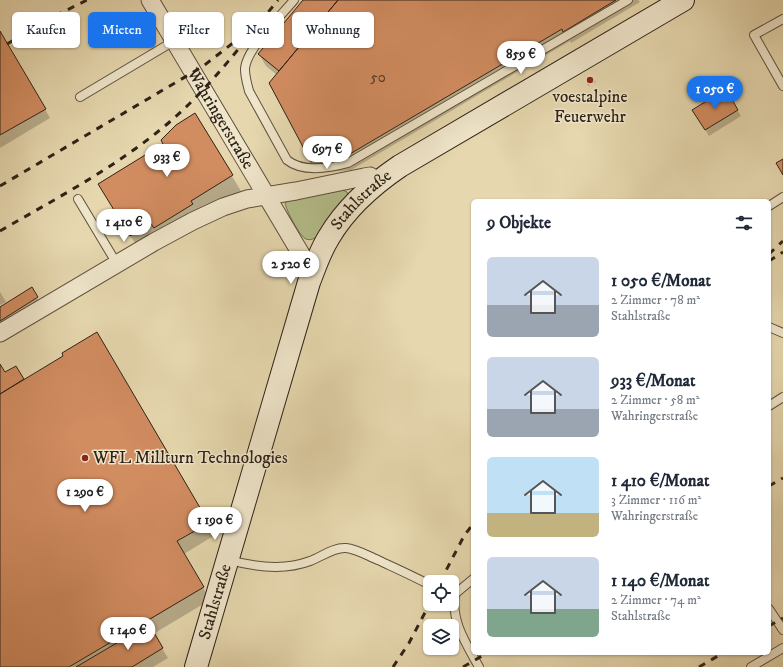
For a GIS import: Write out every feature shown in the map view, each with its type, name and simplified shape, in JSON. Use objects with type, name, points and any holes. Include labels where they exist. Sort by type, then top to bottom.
[{"type":"street","name":"Wahringerstraße","points":[[150,0],[164,24]]},
{"type":"street","name":"Stahlstraße","points":[[196,667],[309,282],[329,237],[341,219],[378,181],[409,160],[683,0]]},
{"type":"street","name":"Wahringerstraße","points":[[178,48],[304,259],[316,265]]},
{"type":"street","points":[[0,333],[154,242],[223,207],[247,199],[370,176],[378,181]]},
{"type":"lane","points":[[294,0],[256,45],[249,56],[245,67],[246,78],[249,90],[287,160],[293,165],[301,168],[322,168],[348,163],[628,0]]},
{"type":"lane","points":[[783,19],[754,35],[783,86]]},
{"type":"lane","points":[[80,97],[164,47]]},
{"type":"lane","points":[[78,198],[117,264]]},
{"type":"lane","points":[[771,205],[783,198]]},
{"type":"lane","points":[[771,329],[783,333]]},
{"type":"lane","points":[[771,405],[783,397]]},
{"type":"lane","points":[[227,560],[251,565],[275,567],[309,562],[339,548],[348,548],[360,552],[423,582]]},
{"type":"lane","points":[[459,589],[471,580]]},
{"type":"lane","points":[[454,611],[456,622],[471,652]]},
{"type":"lane","points":[[771,613],[783,630]]},
{"type":"lane","points":[[751,667],[783,648]]},
{"type":"lane","points":[[472,655],[479,667]]},
{"type":"green space","points":[[343,190],[347,192],[348,196],[318,236],[310,240],[303,237],[294,223],[285,203],[289,200]]},
{"type":"building","points":[[303,0],[338,0],[328,12],[293,12]]},
{"type":"building","points":[[338,0],[616,0],[563,32],[562,29],[343,158],[311,162],[269,83],[298,48],[374,48],[374,12],[328,12]]},
{"type":"building","points":[[292,13],[292,48],[298,48],[279,71],[258,54],[263,48],[284,48],[284,23]]},
{"type":"building","points":[[0,31],[46,109],[0,135]]},
{"type":"building","points":[[726,89],[738,110],[705,130],[692,110]]},
{"type":"building","points":[[195,113],[233,175],[191,201],[193,204],[154,228],[151,224],[130,236],[98,184],[163,144],[161,140],[176,125]]},
{"type":"building","points":[[783,159],[783,175],[776,163]]},
{"type":"building","points":[[32,287],[38,297],[0,321],[0,307]]},
{"type":"building","name":"WFL Millturn Technologies","points":[[97,332],[209,523],[177,541],[204,587],[69,667],[0,667],[0,394],[63,356],[62,353]]},
{"type":"building","points":[[0,364],[5,372],[16,366],[24,379],[0,394]]},
{"type":"building","points":[[149,624],[163,648],[132,667],[76,667]]},
{"type":"railway","points":[[7,44],[53,17],[87,0]]},
{"type":"railway","points":[[0,231],[107,168],[127,155],[166,125],[211,81],[278,0]]},
{"type":"railway","points":[[0,186],[202,67],[232,44]]},
{"type":"railway","points":[[771,252],[783,241]]},
{"type":"railway","points":[[771,260],[783,252]]},
{"type":"railway","points":[[771,485],[783,478]]},
{"type":"railway","points":[[444,575],[464,536],[471,527]]},
{"type":"railway","points":[[393,667],[409,643],[426,611]]},
{"type":"railway","points":[[771,625],[783,618]]},
{"type":"railway","points":[[463,667],[484,655]]},
{"type":"railway","points":[[699,667],[720,655]]},
{"type":"place","name":"voestalpine Feuerwehr","points":[[590,80]]},
{"type":"place","name":"WFL Millturn Technologies","points":[[85,458]]}]
